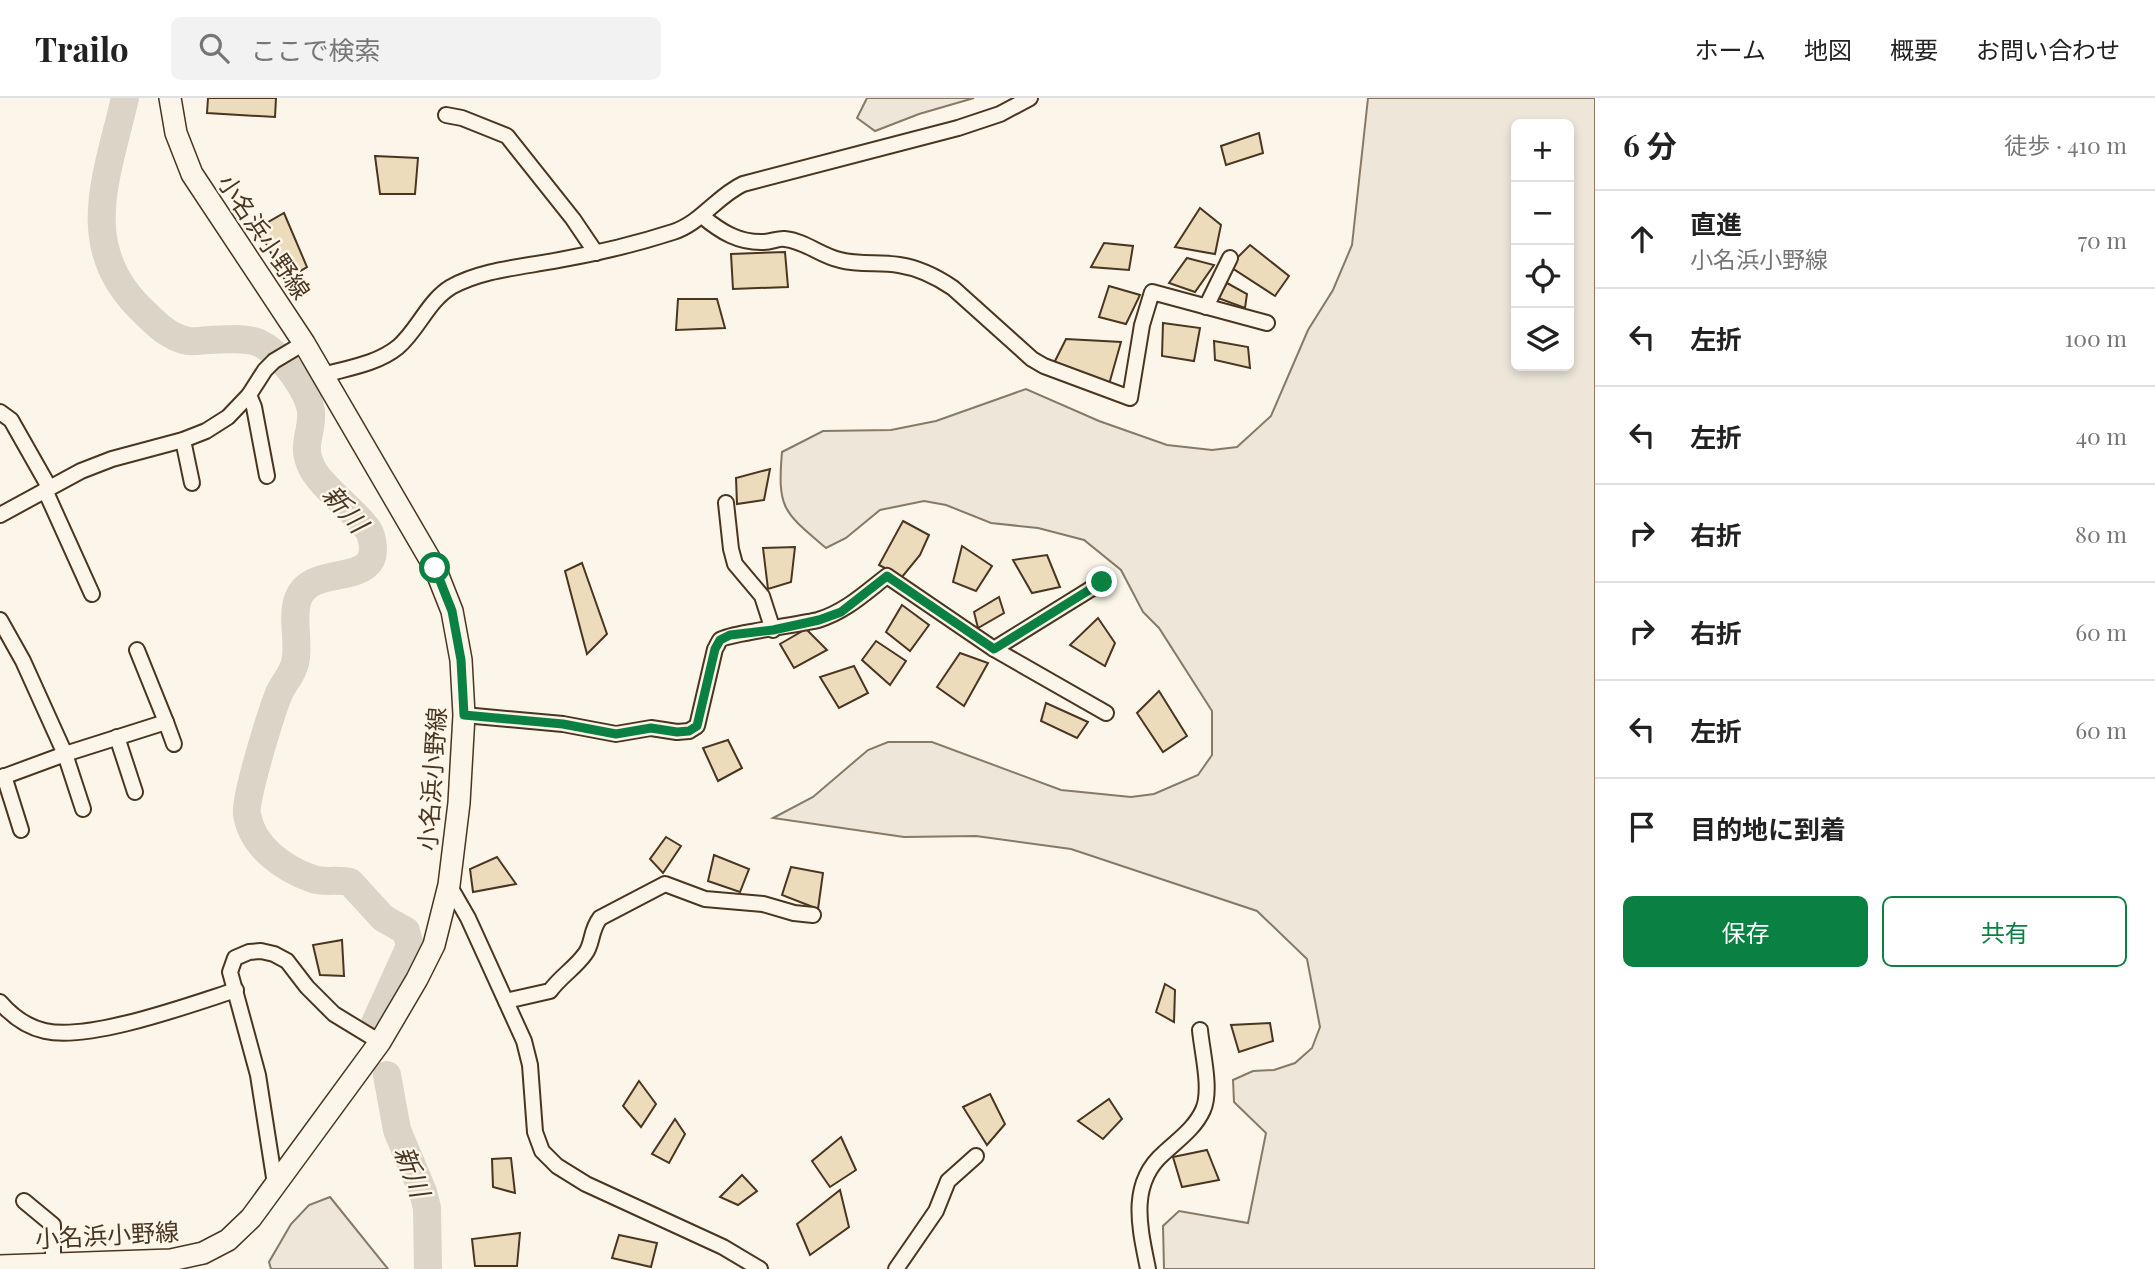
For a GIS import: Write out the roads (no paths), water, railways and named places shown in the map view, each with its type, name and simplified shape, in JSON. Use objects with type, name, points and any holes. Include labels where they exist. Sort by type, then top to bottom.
[{"type":"main road","name":"小名浜小野線","points":[[10,1267],[171,1260],[203,1253],[228,1240],[251,1218],[380,1042],[418,979],[434,945],[449,885],[459,803],[464,715],[461,660],[452,611],[435,568],[323,375],[299,346],[192,174],[176,133],[170,98]]},
{"type":"street","points":[[323,375],[372,361],[399,346],[436,301],[451,288],[490,272],[596,253],[677,231],[702,216],[728,191],[743,184],[958,128],[1000,114],[1030,98]]},
{"type":"street","points":[[446,116],[462,118],[507,136],[573,219],[596,253]]},
{"type":"street","points":[[702,216],[717,229],[752,243],[771,242],[781,238],[837,260],[914,268],[940,279],[1032,359],[1130,398],[1142,325],[1152,292],[1267,323]]},
{"type":"street","points":[[1206,307],[1230,258]]},
{"type":"street","points":[[0,515],[112,458],[183,440],[206,431],[228,417],[249,395],[274,361],[299,346]]},
{"type":"street","points":[[249,395],[254,407],[267,476]]},
{"type":"street","points":[[0,412],[11,420],[47,489],[92,594]]},
{"type":"street","points":[[183,440],[192,483]]},
{"type":"street","points":[[726,503],[735,564],[762,596],[773,630]]},
{"type":"street","points":[[464,715],[563,724],[616,734],[651,728],[689,731],[697,726],[715,649],[720,640],[730,635],[773,630],[819,620],[841,612],[887,576],[994,649],[1106,713]]},
{"type":"street","points":[[994,649],[1102,582]]},
{"type":"street","points":[[0,620],[23,662],[65,754],[83,809]]},
{"type":"street","points":[[137,650],[174,744]]},
{"type":"street","points":[[21,830],[2,777],[166,722]]},
{"type":"street","points":[[117,737],[135,792]]},
{"type":"street","points":[[506,1001],[550,991],[586,954],[593,927],[600,918],[664,884],[705,899],[763,904],[794,913],[813,915]]},
{"type":"street","points":[[449,885],[468,918],[524,1041],[530,1065],[535,1132],[542,1151],[557,1166],[586,1184],[723,1247],[760,1269]]},
{"type":"street","points":[[275,1185],[258,1075],[230,972],[235,958],[248,952],[274,954],[287,961],[334,1014],[380,1042]]},
{"type":"street","points":[[0,1002],[8,1012],[26,1024],[43,1031],[63,1034],[107,1027],[236,990]]},
{"type":"street","points":[[1148,1269],[1138,1220],[1141,1195],[1147,1173],[1192,1129],[1203,1110],[1207,1097],[1200,1030]]},
{"type":"street","points":[[897,1269],[936,1211],[948,1181],[976,1156]]},
{"type":"street","points":[[24,1201],[53,1225],[53,1264]]},
{"type":"waterway","name":"新川","points":[[125,98],[105,184],[102,211],[103,237],[109,263],[123,288],[144,312],[175,337],[191,341],[251,340],[276,354],[297,380],[310,405],[307,452],[312,468],[325,486],[362,522],[371,536],[373,553],[368,564],[358,570],[317,581],[306,587],[298,599],[295,615],[295,663],[270,720],[254,775],[247,814],[255,837],[281,863],[313,879],[350,882],[383,918],[406,931],[410,946],[375,1023]]},
{"type":"waterway","name":"新川","points":[[387,1075],[397,1130],[427,1208],[428,1269]]}]
